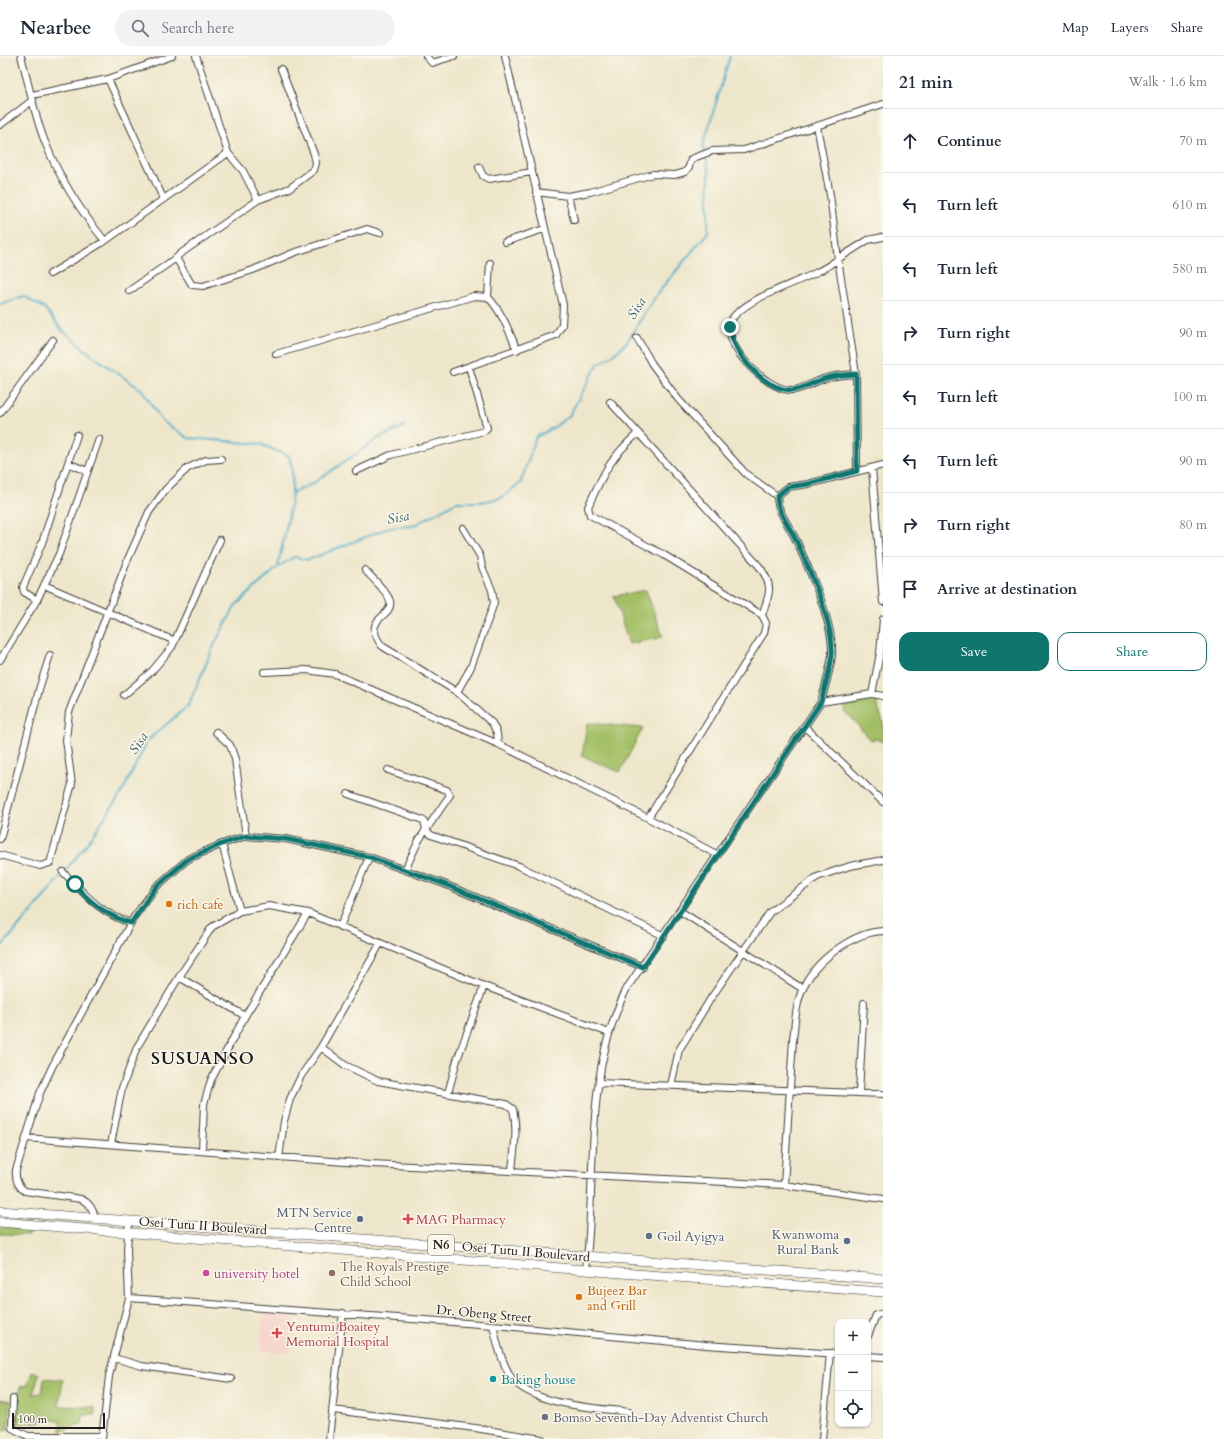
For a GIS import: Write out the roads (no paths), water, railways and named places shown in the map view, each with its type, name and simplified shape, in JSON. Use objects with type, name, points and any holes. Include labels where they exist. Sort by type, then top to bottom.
[{"type":"highway","name":"Osei Tutu II Boulevard","points":[[0,1211],[883,1279]]},
{"type":"highway","name":"Osei Tutu II Boulevard","points":[[0,1222],[883,1292]]},
{"type":"street","points":[[21,56],[45,142],[55,164],[90,224],[105,241]]},
{"type":"street","points":[[0,125],[32,97],[108,79],[172,56]]},
{"type":"street","points":[[196,56],[228,153],[242,171],[258,200]]},
{"type":"street","points":[[426,56],[432,63],[454,56]]},
{"type":"street","points":[[454,372],[556,335],[562,325],[563,305],[544,229],[505,56]]},
{"type":"street","points":[[129,291],[258,200],[290,188],[314,170],[316,163],[281,69]]},
{"type":"street","points":[[108,79],[163,198]]},
{"type":"street","points":[[536,192],[568,196],[590,192],[653,174],[675,175],[685,172],[689,167],[691,160],[700,155],[712,151],[744,150],[883,104]]},
{"type":"street","points":[[817,126],[830,195],[838,259],[856,374],[857,471]]},
{"type":"street","points":[[50,274],[105,241],[163,198],[228,153]]},
{"type":"street","points":[[478,167],[483,176],[488,178],[532,172]]},
{"type":"street","points":[[568,196],[574,220]]},
{"type":"street","points":[[176,258],[192,285],[203,286],[253,270],[293,253],[367,229],[380,233]]},
{"type":"street","points":[[505,242],[544,229]]},
{"type":"street","points":[[856,374],[825,378],[792,391],[774,386],[750,368],[737,350],[730,333],[732,320],[736,314],[765,296],[803,280],[868,240],[883,237]]},
{"type":"street","points":[[490,263],[488,297],[500,312],[517,350]]},
{"type":"street","points":[[276,354],[474,296],[488,297]]},
{"type":"street","points":[[637,338],[652,364],[678,399],[746,474],[777,496]]},
{"type":"street","points":[[0,413],[53,340]]},
{"type":"street","points":[[356,471],[391,455],[484,431],[488,428],[469,367]]},
{"type":"street","points":[[610,402],[760,566],[767,576],[770,585],[770,594],[762,615]]},
{"type":"street","points":[[638,433],[619,450],[604,471],[588,507],[590,515],[664,555],[762,615],[766,623],[764,634],[648,818]]},
{"type":"street","points":[[37,600],[24,592],[23,587],[42,543],[77,435]]},
{"type":"street","points":[[0,660],[2,650],[37,600],[59,554],[99,439]]},
{"type":"street","points":[[0,855],[40,866],[50,863],[72,784],[66,740],[69,712],[149,512],[166,488],[188,468],[206,460],[221,459]]},
{"type":"street","points":[[68,463],[87,471]]},
{"type":"street","points":[[777,496],[788,487],[815,483],[883,465]]},
{"type":"street","points":[[872,468],[883,602]]},
{"type":"street","points":[[586,1269],[588,1257],[591,1175],[599,1082],[609,1033],[622,997],[821,702],[832,654],[831,637],[814,580],[790,527],[777,504],[777,496]]},
{"type":"street","points":[[457,692],[471,667],[494,603],[492,590],[482,567],[480,556],[463,528]]},
{"type":"street","points":[[124,695],[163,660],[175,641],[220,540]]},
{"type":"street","points":[[365,570],[388,597],[390,603],[390,608],[377,622],[374,629],[376,638],[382,646],[457,692],[492,723],[498,733],[498,744]]},
{"type":"street","points":[[44,585],[107,614],[175,641]]},
{"type":"street","points":[[872,694],[880,653],[883,619]]},
{"type":"street","points":[[0,839],[40,686],[50,655]]},
{"type":"street","points":[[264,672],[306,670],[335,674],[498,744],[648,818],[718,855]]},
{"type":"street","points":[[821,702],[872,694],[883,696]]},
{"type":"street","points":[[804,726],[883,802]]},
{"type":"street","points":[[216,732],[230,745],[235,759],[246,836]]},
{"type":"street","points":[[388,770],[415,777],[450,792],[449,798],[426,830],[405,870]]},
{"type":"street","points":[[348,794],[420,819],[424,822],[426,830],[431,835],[519,866],[664,936]]},
{"type":"street","points":[[96,1218],[87,1201],[24,1191],[18,1187],[15,1176],[16,1170],[40,1093],[52,1067],[131,923],[156,887],[188,859],[222,844],[246,836],[286,839],[369,857],[452,887],[643,967]]},
{"type":"street","points":[[222,844],[240,911]]},
{"type":"street","points":[[340,927],[369,857]]},
{"type":"street","points":[[671,1085],[679,1050],[770,912],[817,877],[850,866],[883,860]]},
{"type":"street","points":[[63,872],[91,902],[122,921],[131,923]]},
{"type":"street","points":[[111,1144],[122,1088],[134,1052],[178,977],[212,928],[240,911],[269,906],[308,913],[484,986],[609,1033]]},
{"type":"street","points":[[680,912],[803,989]]},
{"type":"street","points":[[202,1150],[204,1104],[211,1080],[245,1016],[308,913]]},
{"type":"street","points":[[784,1186],[789,1091],[796,1016],[803,989],[808,979],[827,958],[849,941],[863,934],[883,931]]},
{"type":"street","points":[[279,1158],[284,1121],[290,1099],[380,944]]},
{"type":"street","points":[[178,977],[245,1016]]},
{"type":"street","points":[[448,1093],[457,1060],[484,986]]},
{"type":"street","points":[[859,1093],[864,1003]]},
{"type":"street","points":[[321,1047],[346,1065],[378,1080],[506,1104],[513,1109],[516,1135],[512,1170]]},
{"type":"street","points":[[599,1082],[883,1094]]},
{"type":"street","points":[[26,1138],[202,1150],[279,1158],[784,1186],[883,1199]]},
{"type":"street","points":[[13,1399],[12,1428],[18,1432],[28,1436],[102,1437],[106,1395],[129,1298],[129,1221]]},
{"type":"street","name":"Dr. Obeng Street","points":[[129,1298],[343,1313],[493,1325],[706,1345],[835,1354]]},
{"type":"street","points":[[329,1439],[343,1313]]},
{"type":"street","points":[[871,1328],[876,1315],[883,1313]]},
{"type":"street","points":[[493,1325],[502,1358],[511,1378],[521,1388],[543,1397],[629,1412]]},
{"type":"street","points":[[822,1439],[830,1353]]},
{"type":"street","points":[[871,1356],[883,1357]]},
{"type":"street","points":[[114,1358],[142,1366],[232,1379]]},
{"type":"street","points":[[333,1410],[475,1428],[542,1439]]},
{"type":"waterway","name":"Sisa","points":[[0,948],[35,908],[86,845],[122,792],[148,740],[188,706],[215,643],[236,605],[278,567],[294,557],[308,560],[388,528],[413,526],[456,502],[481,502],[501,498],[521,482],[536,437],[553,428],[569,416],[598,364],[613,355],[626,343],[657,294],[708,232],[709,171],[703,146],[730,56]]},
{"type":"waterway","points":[[0,304],[23,296],[44,308],[62,330],[93,356],[142,390],[162,421],[188,438],[260,444],[289,456],[292,469],[290,511],[278,566]]},
{"type":"waterway","points":[[292,493],[312,484],[379,438],[405,426]]},
{"type":"place","name":"rich cafe","points":[[169,904]]},
{"type":"place","name":"MTN Service Centre","points":[[360,1219]]},
{"type":"place","name":"MAG Pharmacy","points":[[408,1219]]},
{"type":"place","name":"Goil Ayigya","points":[[649,1236]]},
{"type":"place","name":"Kwanwoma Rural Bank","points":[[847,1241]]},
{"type":"place","name":"university hotel","points":[[206,1273]]},
{"type":"place","name":"The Royals Prestige Child School","points":[[332,1273]]},
{"type":"place","name":"Bujeez Bar and Grill","points":[[579,1297]]},
{"type":"place","name":"Yentumi Boaitey Memorial Hospital","points":[[277,1333]]},
{"type":"place","name":"Baking house","points":[[493,1379]]},
{"type":"place","name":"Bomso Seventh-Day Adventist Church","points":[[545,1417]]},
{"type":"district","name":"SUSUANSO","points":[[203,1058]]}]
